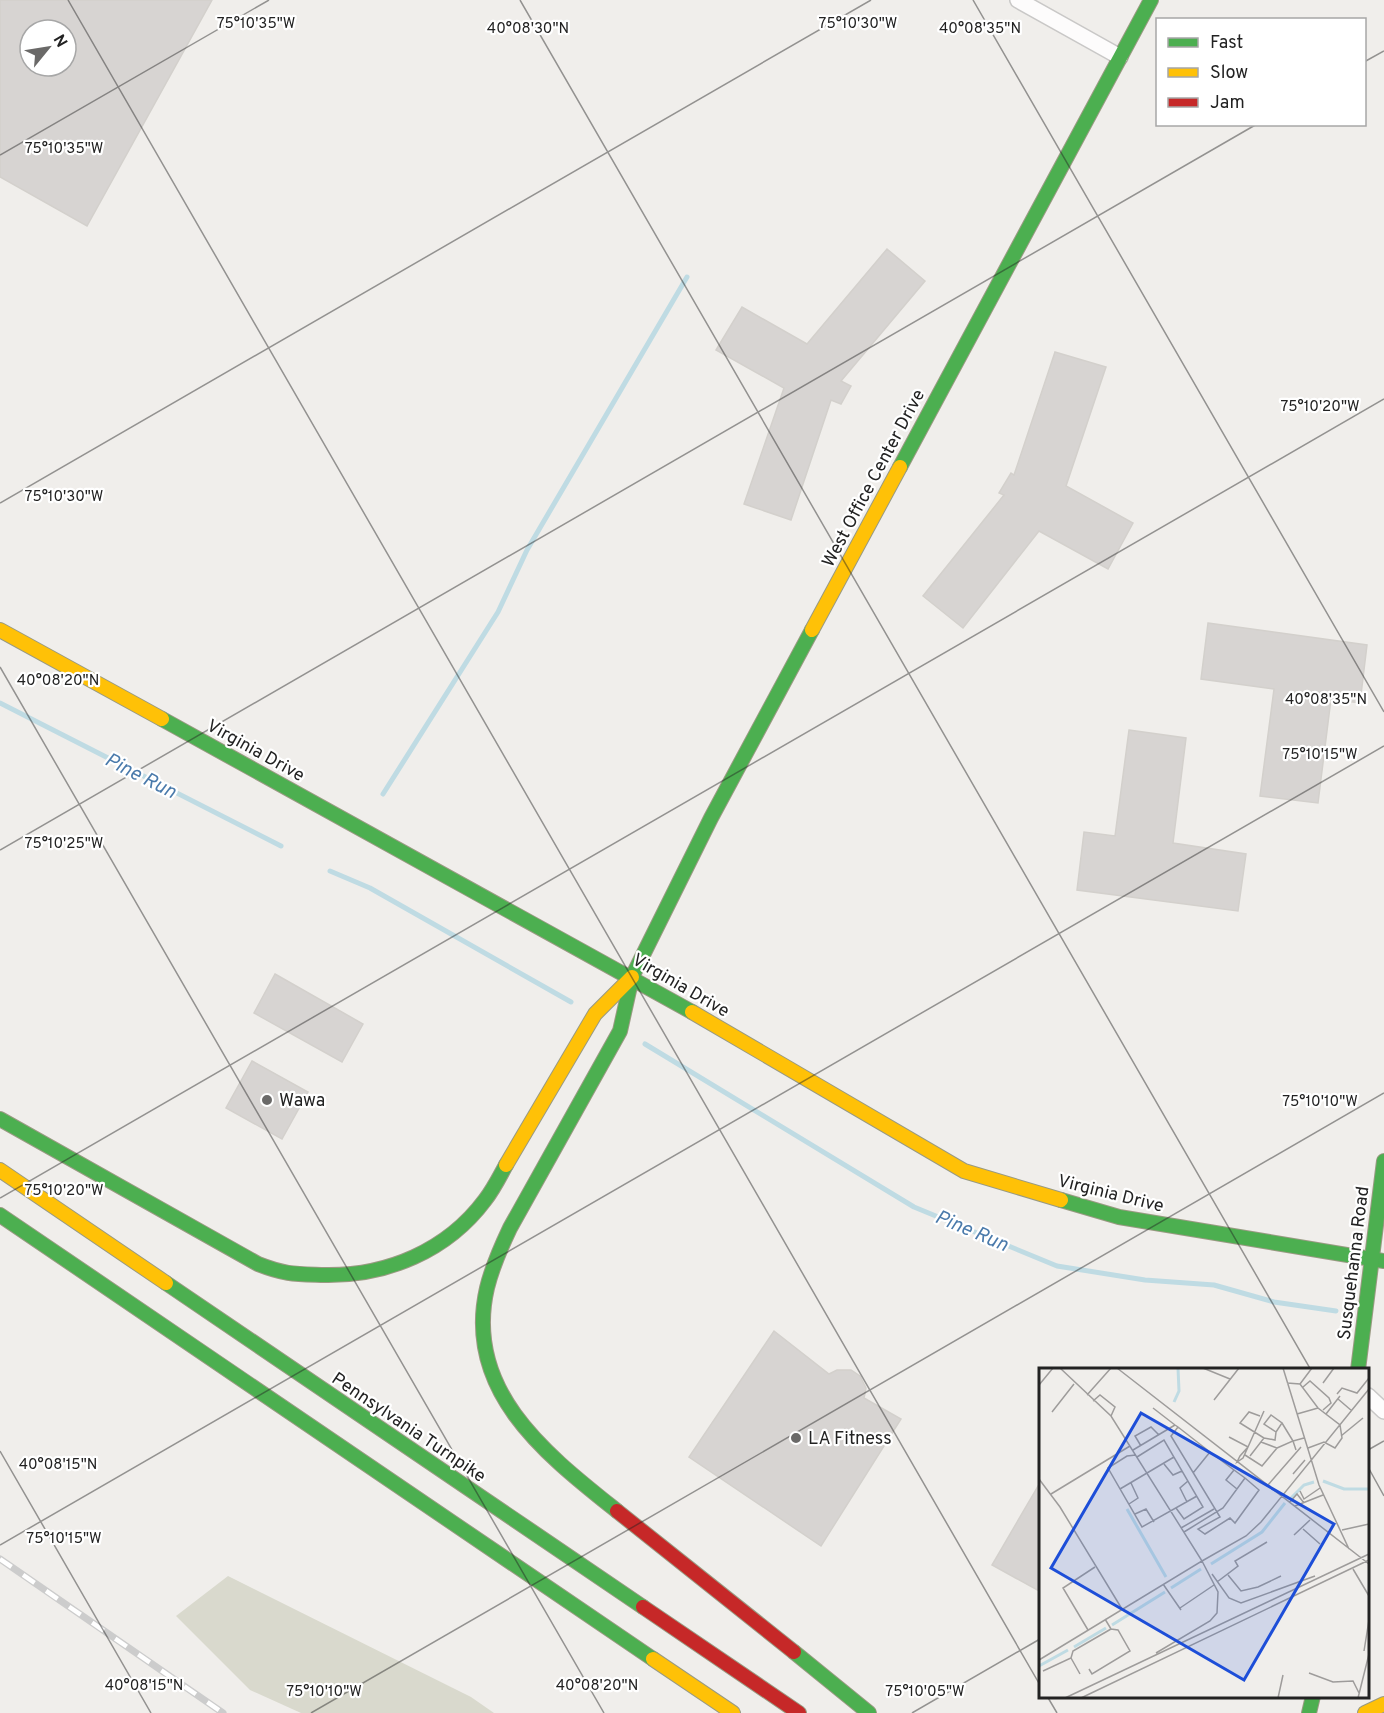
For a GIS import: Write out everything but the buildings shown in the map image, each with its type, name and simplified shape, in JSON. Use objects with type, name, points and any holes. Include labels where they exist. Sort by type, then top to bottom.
[{"type":"main road","name":"West Office Center Drive","points":[[632,977],[711,818],[1151,0]]},
{"type":"main road","name":"Virginia Drive","points":[[0,630],[632,977],[964,1171],[1119,1217],[1377,1260]]},
{"type":"main road","points":[[0,1119],[258,1264],[284,1274],[342,1275],[386,1269],[422,1255],[448,1237],[485,1201],[595,1014],[632,977]]},
{"type":"main road","points":[[632,977],[620,1030],[510,1228],[496,1262],[485,1296],[488,1362],[501,1395],[522,1429],[551,1458],[869,1713]]},
{"type":"main road","name":"Susquehanna Road","points":[[1358,1368],[1377,1260],[1384,1161]]},
{"type":"main road","name":"Pennsylvania Turnpike","points":[[0,1170],[799,1713]]},
{"type":"main road","points":[[0,1215],[733,1713]]},
{"type":"main road","points":[[1309,1713],[1312,1698]]},
{"type":"main road","points":[[1365,1713],[1384,1704]]},
{"type":"street","points":[[1018,0],[1120,57]]},
{"type":"street","points":[[1369,1397],[1384,1411]]},
{"type":"shaded area","points":[[228,1576],[471,1697],[494,1713],[301,1713],[250,1690],[176,1616]]},
{"type":"waterway","points":[[383,794],[498,612],[527,550],[687,277]]},
{"type":"waterway","name":"Pine Run","points":[[0,703],[281,846]]},
{"type":"waterway","name":"Pine Run","points":[[330,871],[370,888],[571,1002]]},
{"type":"waterway","name":"Pine Run","points":[[645,1044],[914,1207],[1057,1266],[1145,1280],[1214,1285],[1274,1302],[1336,1311]]},
{"type":"railway","points":[[0,1559],[223,1713]]},
{"type":"traffic: fast","points":[[900,467],[1151,0]]},
{"type":"traffic: fast","points":[[632,977],[711,818],[812,630]]},
{"type":"traffic: fast","points":[[162,719],[692,1012]]},
{"type":"traffic: fast","points":[[617,1511],[564,1467],[517,1417],[499,1389],[487,1358],[483,1325],[487,1288],[500,1250],[510,1228],[620,1031],[632,977]]},
{"type":"traffic: fast","points":[[0,1119],[258,1264],[298,1274],[325,1275],[371,1271],[414,1257],[453,1233],[470,1218],[488,1196],[506,1165]]},
{"type":"traffic: fast","points":[[1358,1368],[1384,1161]]},
{"type":"traffic: fast","points":[[1061,1200],[1119,1217],[1384,1261]]},
{"type":"traffic: fast","points":[[0,1215],[653,1659]]},
{"type":"traffic: fast","points":[[166,1283],[643,1607]]},
{"type":"traffic: fast","points":[[794,1652],[869,1713]]},
{"type":"traffic: fast","points":[[1309,1713],[1313,1698]]},
{"type":"traffic: slow","points":[[812,630],[900,467]]},
{"type":"traffic: slow","points":[[0,630],[162,719]]},
{"type":"traffic: slow","points":[[506,1165],[595,1014],[632,977]]},
{"type":"traffic: slow","points":[[692,1012],[964,1171],[1061,1200]]},
{"type":"traffic: slow","points":[[0,1170],[166,1283]]},
{"type":"traffic: slow","points":[[653,1659],[733,1713]]},
{"type":"traffic: slow","points":[[1365,1713],[1384,1704]]},
{"type":"traffic: jam","points":[[617,1511],[794,1652]]},
{"type":"traffic: jam","points":[[643,1607],[799,1713]]},
{"type":"place","name":"Wawa","points":[[267,1100]]},
{"type":"place","name":"LA Fitness","points":[[796,1438]]}]
